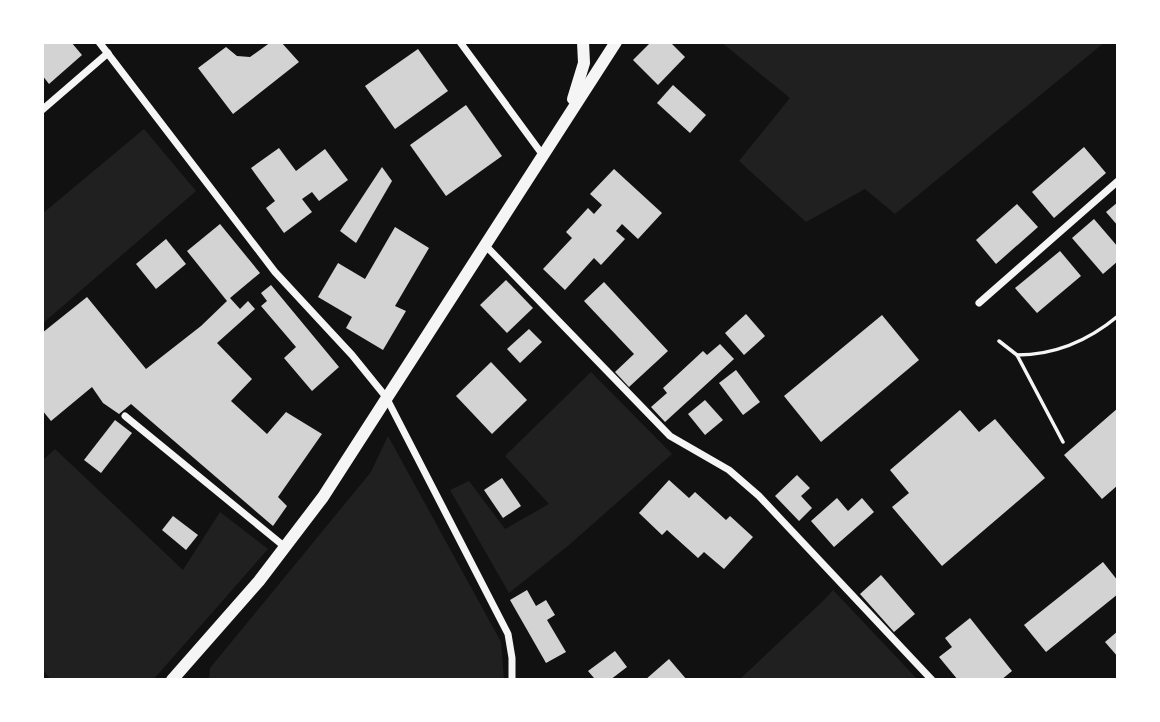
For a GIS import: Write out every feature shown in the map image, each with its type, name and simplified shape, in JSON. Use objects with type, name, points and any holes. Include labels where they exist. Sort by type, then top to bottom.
[{"type":"street","points":[[99,42],[275,272],[352,355],[386,397],[508,634],[512,680]]},
{"type":"street","points":[[460,42],[542,154]]},
{"type":"street","points":[[567,116],[584,63],[583,42]]},
{"type":"street","points":[[172,680],[286,548],[362,438],[616,42]]},
{"type":"street","points":[[42,110],[108,53]]},
{"type":"street","points":[[979,303],[1118,181]]},
{"type":"street","points":[[485,245],[670,436],[729,470],[759,496],[932,680]]},
{"type":"street","points":[[125,416],[286,548]]},
{"type":"path","points":[[1017,355],[1047,353],[1078,344],[1118,316]]},
{"type":"path","points":[[999,341],[1017,355],[1063,442]]},
{"type":"shaded area","points":[[721,42],[1105,42],[895,214],[865,189],[806,222],[739,161],[790,98]]},
{"type":"shaded area","points":[[144,129],[196,191],[42,324],[42,214]]},
{"type":"shaded area","points":[[591,372],[672,454],[569,545],[509,593],[450,490],[469,481],[505,529],[549,504],[505,456]]},
{"type":"shaded area","points":[[388,436],[501,642],[504,680],[209,680],[210,668],[371,472]]},
{"type":"shaded area","points":[[55,449],[183,570],[220,512],[268,549],[153,680],[51,680],[42,669],[42,461]]},
{"type":"shaded area","points":[[833,590],[918,680],[739,680],[824,600]]},
{"type":"building","points":[[42,42],[71,42],[82,55],[49,84],[42,75]]},
{"type":"building","points":[[271,42],[281,42],[299,62],[233,114],[198,68],[226,47],[237,56],[250,57]]},
{"type":"building","points":[[651,42],[670,42],[685,57],[658,85],[633,60]]},
{"type":"building","points":[[418,49],[448,91],[395,129],[365,86]]},
{"type":"building","points":[[673,85],[706,115],[690,133],[657,103]]},
{"type":"building","points":[[466,105],[502,156],[446,196],[410,145]]},
{"type":"building","points":[[1084,147],[1106,173],[1054,218],[1032,192]]},
{"type":"building","points":[[279,148],[296,171],[325,149],[348,180],[319,201],[312,192],[302,199],[312,212],[284,233],[266,208],[275,201],[251,168]]},
{"type":"building","points":[[382,167],[392,181],[356,243],[340,231]]},
{"type":"building","points":[[614,169],[662,213],[638,239],[622,224],[616,231],[625,239],[601,265],[594,258],[565,290],[543,269],[572,238],[566,232],[588,208],[594,214],[602,205],[590,194]]},
{"type":"building","points":[[1118,202],[1118,226],[1106,212]]},
{"type":"building","points":[[1017,204],[1038,227],[996,264],[976,240]]},
{"type":"building","points":[[1094,219],[1118,247],[1118,261],[1103,274],[1072,238]]},
{"type":"building","points":[[220,224],[260,273],[230,298],[240,309],[248,301],[255,309],[217,343],[252,379],[231,401],[267,434],[286,412],[322,434],[278,497],[287,506],[273,526],[131,404],[119,414],[103,403],[92,387],[51,421],[42,410],[42,333],[87,297],[146,369],[201,326],[227,301],[187,251]]},
{"type":"building","points":[[395,227],[429,248],[395,306],[406,311],[383,350],[346,328],[352,317],[318,297],[338,263],[365,279]]},
{"type":"building","points":[[166,239],[186,264],[156,289],[136,264]]},
{"type":"building","points":[[1060,251],[1081,276],[1037,313],[1015,288]]},
{"type":"building","points":[[506,280],[533,308],[507,333],[480,305]]},
{"type":"building","points":[[604,282],[668,351],[629,387],[615,372],[634,354],[584,301]]},
{"type":"building","points":[[271,285],[339,367],[312,391],[284,358],[296,347],[261,306],[267,301],[261,293]]},
{"type":"building","points":[[746,314],[765,336],[744,355],[725,333]]},
{"type":"building","points":[[882,315],[919,360],[821,442],[784,396]]},
{"type":"building","points":[[529,329],[542,342],[520,363],[507,349]]},
{"type":"building","points":[[720,344],[734,359],[665,422],[651,407],[667,393],[663,388],[703,351],[707,355]]},
{"type":"building","points":[[491,362],[527,400],[492,434],[456,396]]},
{"type":"building","points":[[736,370],[760,402],[743,415],[719,383]]},
{"type":"building","points":[[705,400],[723,420],[705,435],[688,414]]},
{"type":"building","points":[[1118,408],[1118,485],[1102,499],[1064,455]]},
{"type":"building","points":[[960,410],[979,432],[995,419],[1045,478],[942,566],[892,507],[909,493],[890,470]]},
{"type":"building","points":[[115,420],[132,433],[101,473],[84,460]]},
{"type":"building","points":[[797,475],[810,488],[801,496],[812,508],[799,521],[775,496]]},
{"type":"building","points":[[502,478],[521,506],[503,518],[484,490]]},
{"type":"building","points":[[669,480],[689,498],[695,492],[726,520],[730,516],[753,537],[724,569],[704,552],[698,558],[667,530],[662,535],[639,513]]},
{"type":"building","points":[[837,498],[848,511],[862,498],[874,512],[834,547],[811,521]]},
{"type":"building","points":[[173,516],[198,535],[186,550],[162,530]]},
{"type":"building","points":[[1103,562],[1118,581],[1118,594],[1046,652],[1024,625]]},
{"type":"building","points":[[881,575],[915,614],[894,632],[860,594]]},
{"type":"building","points":[[527,590],[536,606],[546,600],[555,615],[547,620],[566,652],[546,663],[510,600]]},
{"type":"building","points":[[970,618],[1012,671],[1001,680],[958,680],[939,657],[952,647],[945,638]]},
{"type":"building","points":[[1118,631],[1118,657],[1105,642]]},
{"type":"building","points":[[615,651],[627,667],[610,680],[591,680],[594,678],[588,671]]},
{"type":"building","points":[[669,659],[687,680],[645,680]]}]
